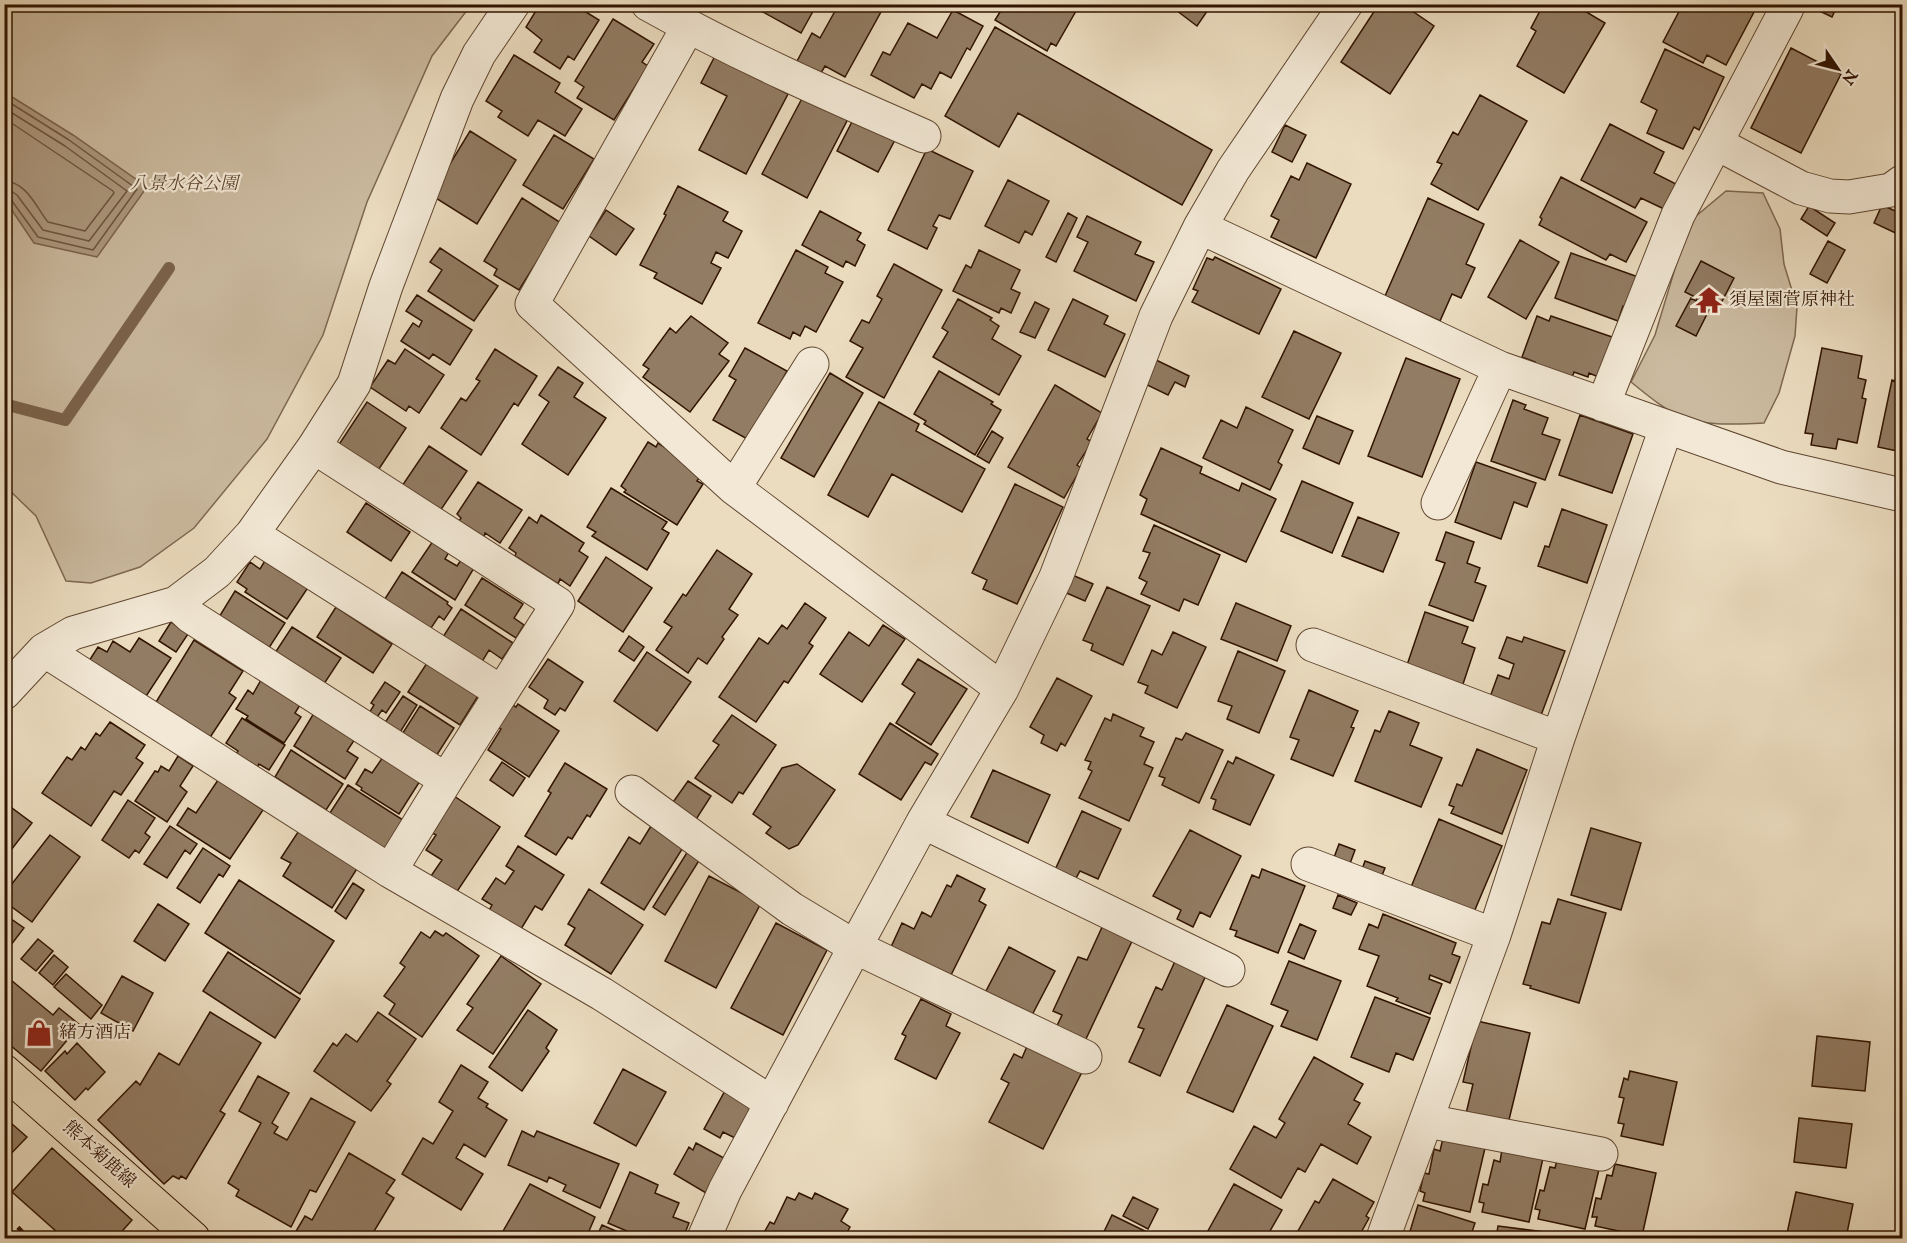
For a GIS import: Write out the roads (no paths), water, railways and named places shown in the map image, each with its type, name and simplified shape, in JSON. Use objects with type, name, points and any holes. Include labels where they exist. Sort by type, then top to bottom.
[{"type":"main road","name":"熊本菊鹿線","points":[[4,1071],[193,1239]]},
{"type":"street","points":[[4,693],[44,650],[73,633],[176,603],[217,572],[252,534],[314,447],[354,384],[386,286],[457,99],[479,54],[513,4]]},
{"type":"street","points":[[648,4],[688,27],[789,76],[924,136]]},
{"type":"street","points":[[704,1239],[725,1190],[855,946],[923,822],[1002,688],[1056,577],[1156,316],[1200,227],[1233,170],[1346,4]]},
{"type":"street","points":[[1603,405],[1678,214],[1787,8],[1782,4]]},
{"type":"street","points":[[688,27],[532,304],[734,488],[1002,688]]},
{"type":"street","points":[[1716,143],[1802,188],[1830,196],[1849,197],[1891,190],[1902,182]]},
{"type":"street","points":[[1200,227],[1500,368],[1781,467],[1902,495]]},
{"type":"street","points":[[734,488],[812,364]]},
{"type":"street","points":[[1438,503],[1500,368]]},
{"type":"street","points":[[1383,1239],[1494,935],[1558,738],[1666,428]]},
{"type":"street","points":[[314,447],[558,604],[390,871]]},
{"type":"street","points":[[252,534],[501,692]]},
{"type":"street","points":[[176,603],[190,616],[446,780]]},
{"type":"street","points":[[1313,645],[1558,738]]},
{"type":"street","points":[[44,650],[390,871],[602,994],[772,1103]]},
{"type":"street","points":[[632,792],[792,909],[855,946],[1086,1057]]},
{"type":"street","points":[[923,822],[1228,970]]},
{"type":"street","points":[[1308,864],[1494,935]]},
{"type":"street","points":[[1427,1121],[1601,1154]]},
{"type":"water","points":[[4,92],[73,135],[147,187],[97,257],[34,243],[5,200]]},
{"type":"waterway","points":[[4,404],[65,420],[169,268]]},
{"type":"railway","points":[[4,1213],[28,1238]]},
{"type":"place","name":"須屋園菅原神社","points":[[1709,300]]},
{"type":"place","name":"緒方酒店","points":[[39,1033]]},
{"type":"park label","name":"八景水谷公園","points":[[184,184]]}]
